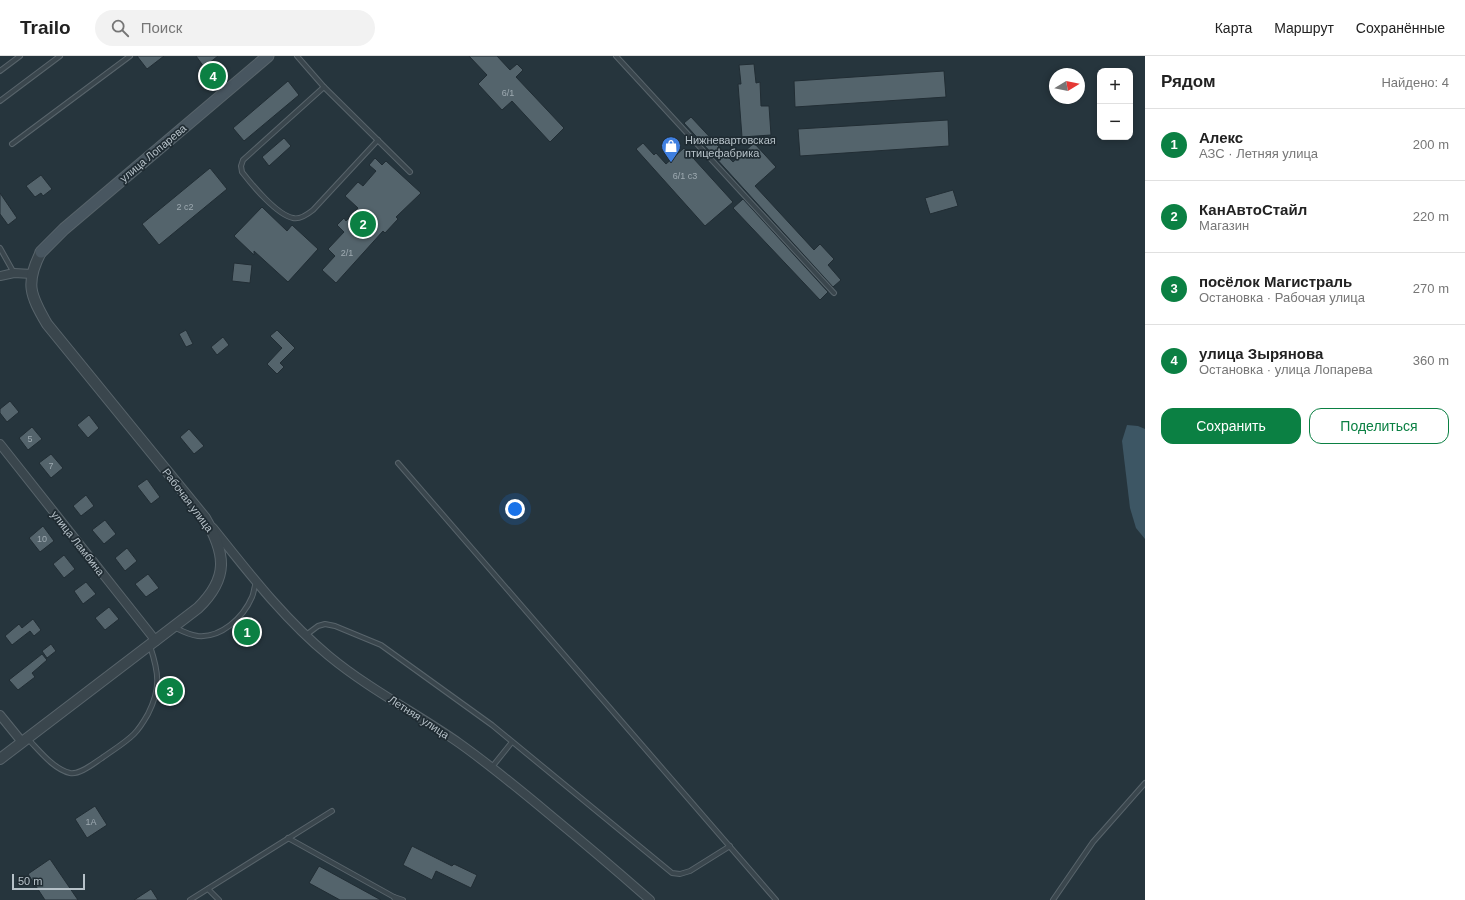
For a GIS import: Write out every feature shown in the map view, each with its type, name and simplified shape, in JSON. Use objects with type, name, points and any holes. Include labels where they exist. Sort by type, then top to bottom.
[{"type":"main road","name":"улица Лопарева","points":[[41,252],[64,229],[267,56]]},
{"type":"street","name":"Рабочая улица","points":[[0,759],[153,644],[205,602],[218,578],[221,560],[220,551],[213,532],[205,518],[47,324],[37,307],[32,290],[32,274],[33,267],[41,252]]},
{"type":"street","points":[[0,276],[14,273],[32,274]]},
{"type":"street","name":"улица Ламбина","points":[[0,444],[153,644]]},
{"type":"street","name":"Летняя улица","points":[[205,518],[256,581],[306,635],[329,656],[372,687],[458,742],[492,767],[650,900]]},
{"type":"street","points":[[0,715],[24,740]]},
{"type":"lane","points":[[0,71],[20,56]]},
{"type":"lane","points":[[0,101],[60,56]]},
{"type":"lane","points":[[12,144],[130,56]]},
{"type":"lane","points":[[297,56],[324,87],[410,172]]},
{"type":"lane","points":[[616,56],[834,293]]},
{"type":"lane","points":[[324,87],[242,160],[242,172],[275,208],[293,218],[300,218],[308,214],[314,210],[378,140]]},
{"type":"lane","points":[[0,248],[14,273]]},
{"type":"lane","points":[[398,463],[776,900]]},
{"type":"lane","points":[[174,627],[192,635],[199,636],[210,635],[227,628],[242,614],[252,597],[256,581]]},
{"type":"lane","points":[[306,635],[318,626],[325,624],[335,626],[381,645],[478,714],[672,873],[680,874],[690,870],[730,846]]},
{"type":"lane","points":[[24,740],[62,770],[72,773],[88,768],[133,735],[142,725],[153,704],[158,688],[153,644]]},
{"type":"lane","points":[[492,767],[512,742]]},
{"type":"lane","points":[[1053,900],[1093,842],[1145,784]]},
{"type":"lane","points":[[190,900],[332,810]]},
{"type":"lane","points":[[288,838],[394,898],[403,900]]},
{"type":"lane","points":[[208,889],[219,900]]},
{"type":"water","points":[[1127,425],[1138,426],[1145,429],[1145,539],[1136,528],[1130,508],[1122,441]]},
{"type":"building","points":[[137,56],[164,56],[147,69]]},
{"type":"building","points":[[196,56],[218,56],[204,67]]},
{"type":"building","points":[[469,56],[497,56],[510,70],[517,64],[523,70],[516,77],[564,128],[550,142],[512,101],[502,110],[478,84],[487,75]]},
{"type":"building","points":[[754,64],[756,83],[760,82],[761,106],[769,106],[771,135],[742,137],[738,84],[741,84],[739,65]]},
{"type":"building","points":[[944,71],[946,97],[795,107],[794,81]]},
{"type":"building","points":[[288,81],[299,95],[244,141],[233,128]]},
{"type":"building","points":[[691,117],[733,162],[754,143],[776,167],[755,186],[814,250],[820,244],[834,259],[828,265],[841,280],[833,287],[684,123]]},
{"type":"building","points":[[948,120],[949,146],[800,156],[798,129]]},
{"type":"building","points":[[284,138],[291,146],[269,166],[262,157]]},
{"type":"building","points":[[643,143],[654,155],[656,153],[666,164],[684,148],[733,202],[705,226],[636,149]]},
{"type":"building","points":[[375,158],[382,165],[386,161],[421,193],[396,217],[398,219],[385,233],[383,231],[336,283],[322,270],[335,256],[328,249],[344,232],[337,225],[344,218],[346,221],[358,208],[345,196],[358,182],[363,186],[376,171],[369,165]]},
{"type":"building","points":[[210,168],[227,189],[159,245],[142,224]]},
{"type":"building","points":[[41,175],[52,189],[43,196],[41,193],[35,197],[26,186]]},
{"type":"building","points":[[953,190],[958,206],[930,214],[925,198]]},
{"type":"building","points":[[0,193],[17,218],[8,225],[0,214]]},
{"type":"building","points":[[743,199],[828,292],[820,300],[733,208]]},
{"type":"building","points":[[262,207],[287,231],[292,225],[318,249],[288,282],[254,251],[254,255],[234,236]]},
{"type":"building","points":[[234,263],[252,265],[250,283],[232,281]]},
{"type":"building","points":[[186,330],[193,344],[186,347],[179,334]]},
{"type":"building","points":[[277,330],[295,348],[280,363],[284,367],[277,374],[267,364],[282,348],[270,336]]},
{"type":"building","points":[[223,337],[229,345],[217,355],[211,347]]},
{"type":"building","points":[[10,401],[19,412],[7,422],[0,413],[0,409]]},
{"type":"building","points":[[89,415],[99,428],[88,438],[77,425]]},
{"type":"building","points":[[32,427],[42,439],[28,450],[19,438]]},
{"type":"building","points":[[189,429],[204,446],[194,454],[180,437]]},
{"type":"building","points":[[51,454],[63,468],[51,478],[39,463]]},
{"type":"building","points":[[147,479],[160,497],[151,504],[137,486]]},
{"type":"building","points":[[86,495],[94,506],[81,516],[73,506]]},
{"type":"building","points":[[105,520],[116,534],[104,544],[92,530]]},
{"type":"building","points":[[43,526],[54,541],[40,552],[29,538]]},
{"type":"building","points":[[127,548],[137,561],[125,571],[115,558]]},
{"type":"building","points":[[64,555],[75,569],[64,578],[53,564]]},
{"type":"building","points":[[148,574],[159,588],[146,597],[135,584]]},
{"type":"building","points":[[86,582],[96,594],[83,604],[74,591]]},
{"type":"building","points":[[109,607],[119,619],[105,630],[95,618]]},
{"type":"building","points":[[33,619],[41,630],[34,636],[30,631],[12,645],[5,636],[19,624],[22,628]]},
{"type":"building","points":[[246,619],[259,637],[247,645],[235,628]]},
{"type":"building","points":[[51,644],[56,651],[47,658],[42,651]]},
{"type":"building","points":[[42,654],[47,660],[32,673],[35,677],[18,690],[9,680]]},
{"type":"building","points":[[95,806],[107,825],[87,838],[75,819]]},
{"type":"building","points":[[412,846],[452,866],[454,864],[477,875],[471,888],[436,871],[432,880],[403,865]]},
{"type":"building","points":[[50,859],[78,900],[45,900],[28,874]]},
{"type":"building","points":[[319,866],[381,900],[340,900],[309,883]]},
{"type":"building","points":[[151,889],[158,900],[134,900]]},
{"type":"place","name":"улица Зырянова","points":[[213,76]]},
{"type":"place","name":"Нижневартовская птицефабрика","points":[[671,163]]},
{"type":"place","name":"КанАвтоСтайл","points":[[363,224]]},
{"type":"place","name":"Алекс","points":[[247,632]]},
{"type":"place","name":"посёлок Магистраль","points":[[170,691]]}]
